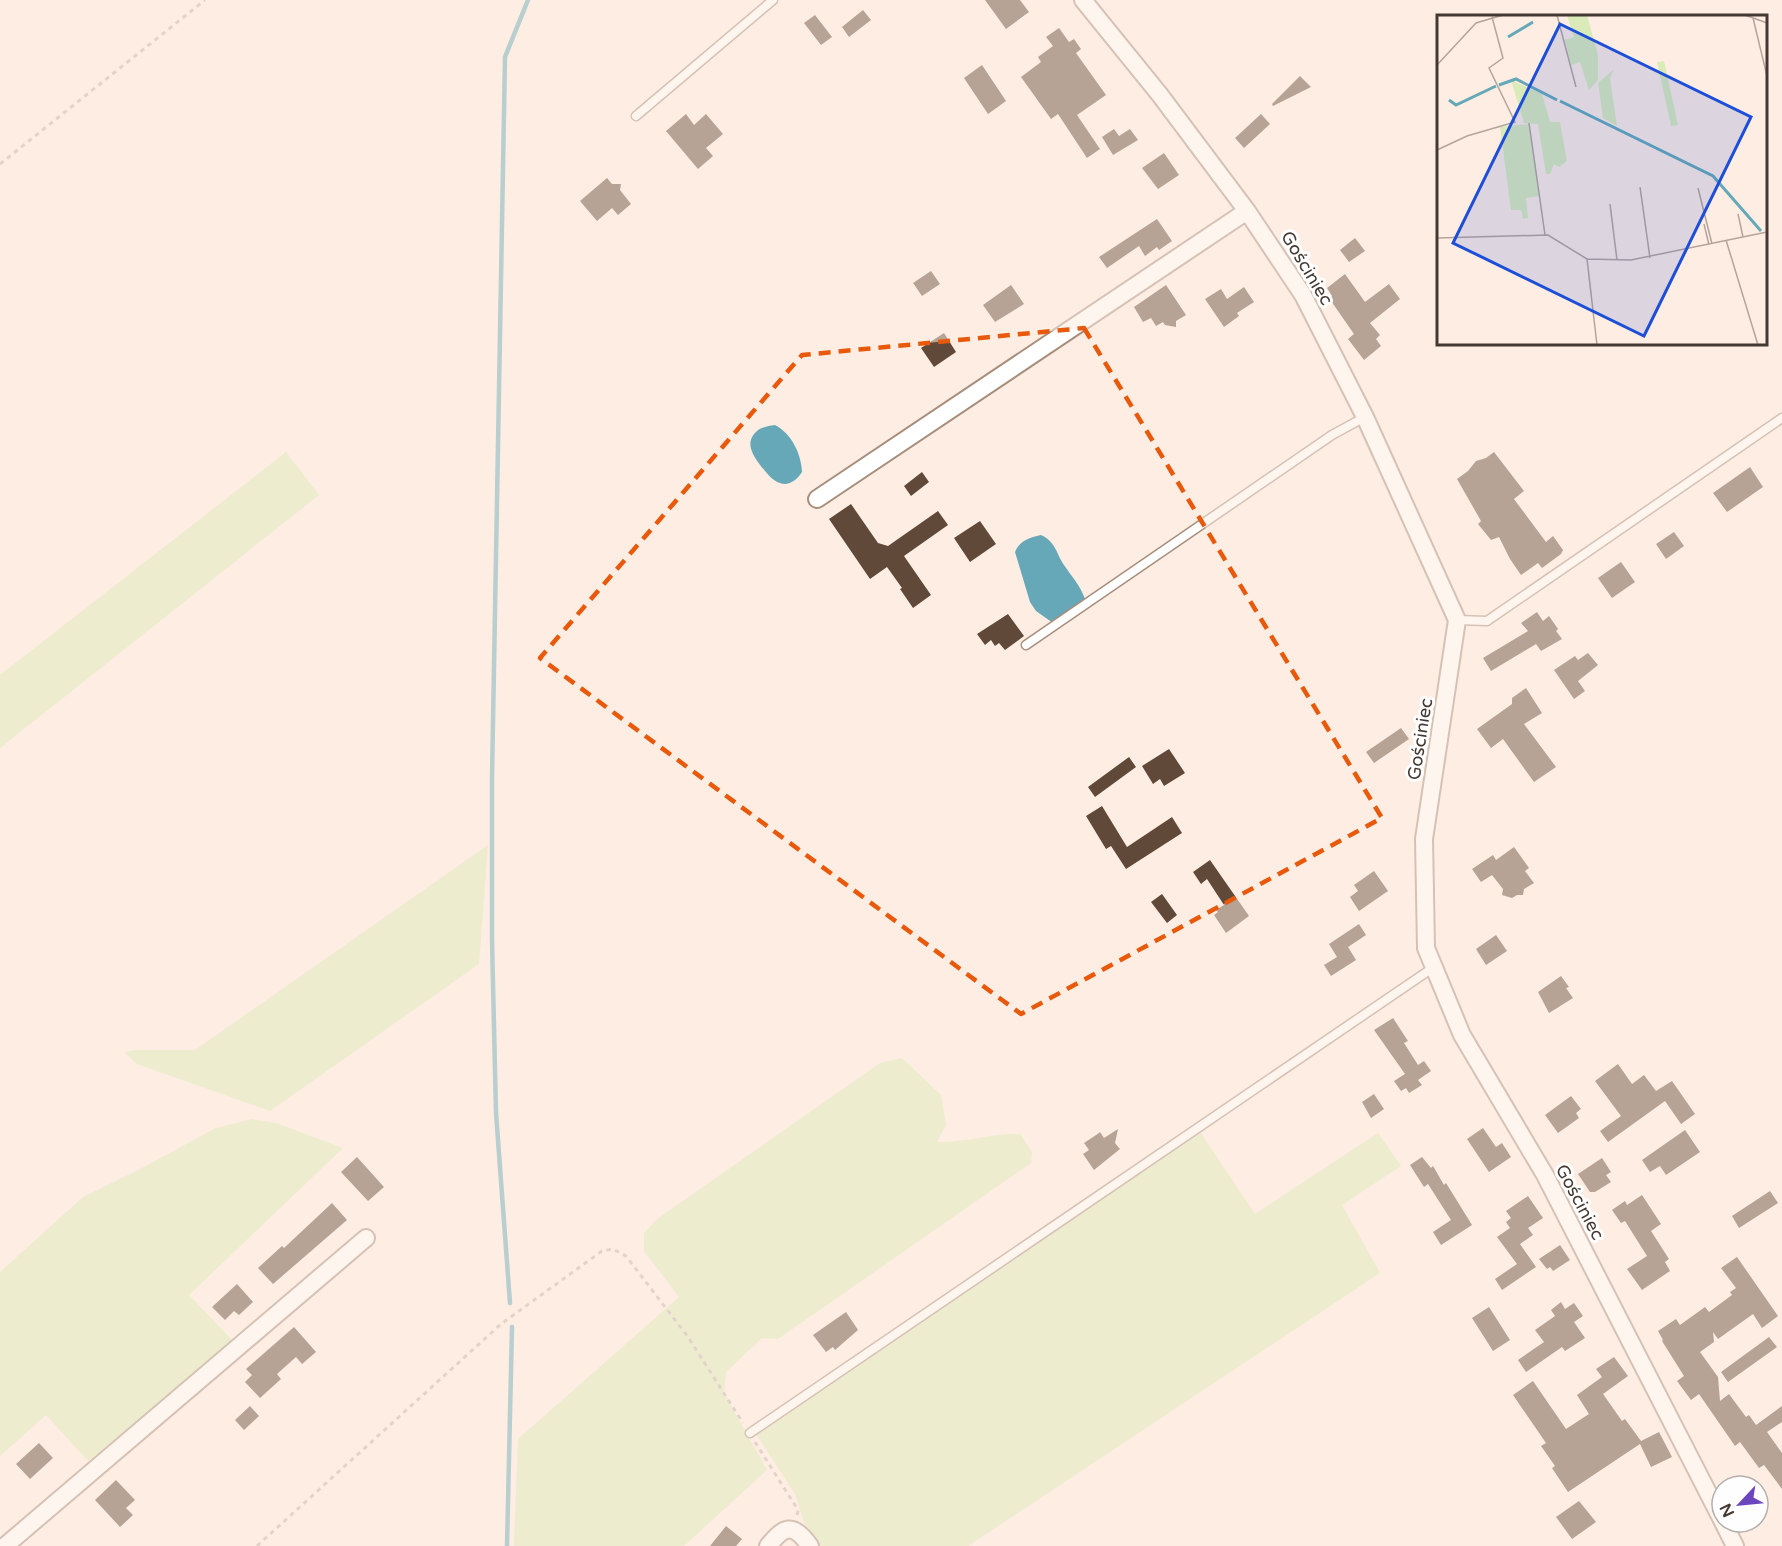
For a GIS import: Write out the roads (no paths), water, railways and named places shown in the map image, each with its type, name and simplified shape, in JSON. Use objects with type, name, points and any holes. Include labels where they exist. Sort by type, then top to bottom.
[{"type":"street","name":"Gościniec","points":[[1083,0],[1160,95],[1247,211],[1303,295],[1365,417],[1457,620],[1425,839],[1426,948],[1462,1035],[1545,1175],[1710,1496]]},
{"type":"street","points":[[817,499],[1247,211]]},
{"type":"street","points":[[5,1546],[366,1238]]},
{"type":"street","points":[[768,1546],[783,1529],[795,1530],[810,1546]]},
{"type":"lane","points":[[636,116],[773,0]]},
{"type":"lane","points":[[1026,645],[1332,435],[1365,417]]},
{"type":"lane","points":[[1457,620],[1487,621],[1782,418]]},
{"type":"lane","points":[[750,1433],[1434,967]]},
{"type":"water","points":[[775,425],[791,439],[800,458],[802,472],[788,484],[774,480],[761,467],[752,452],[751,441],[757,431]]},
{"type":"water","points":[[1041,535],[1053,544],[1085,599],[1053,623],[1036,611],[1030,602],[1015,552],[1022,542]]},
{"type":"waterway","points":[[510,1303],[496,1113],[492,940],[492,778],[505,57],[528,0]]},
{"type":"waterway","points":[[507,1546],[512,1327]]}]
